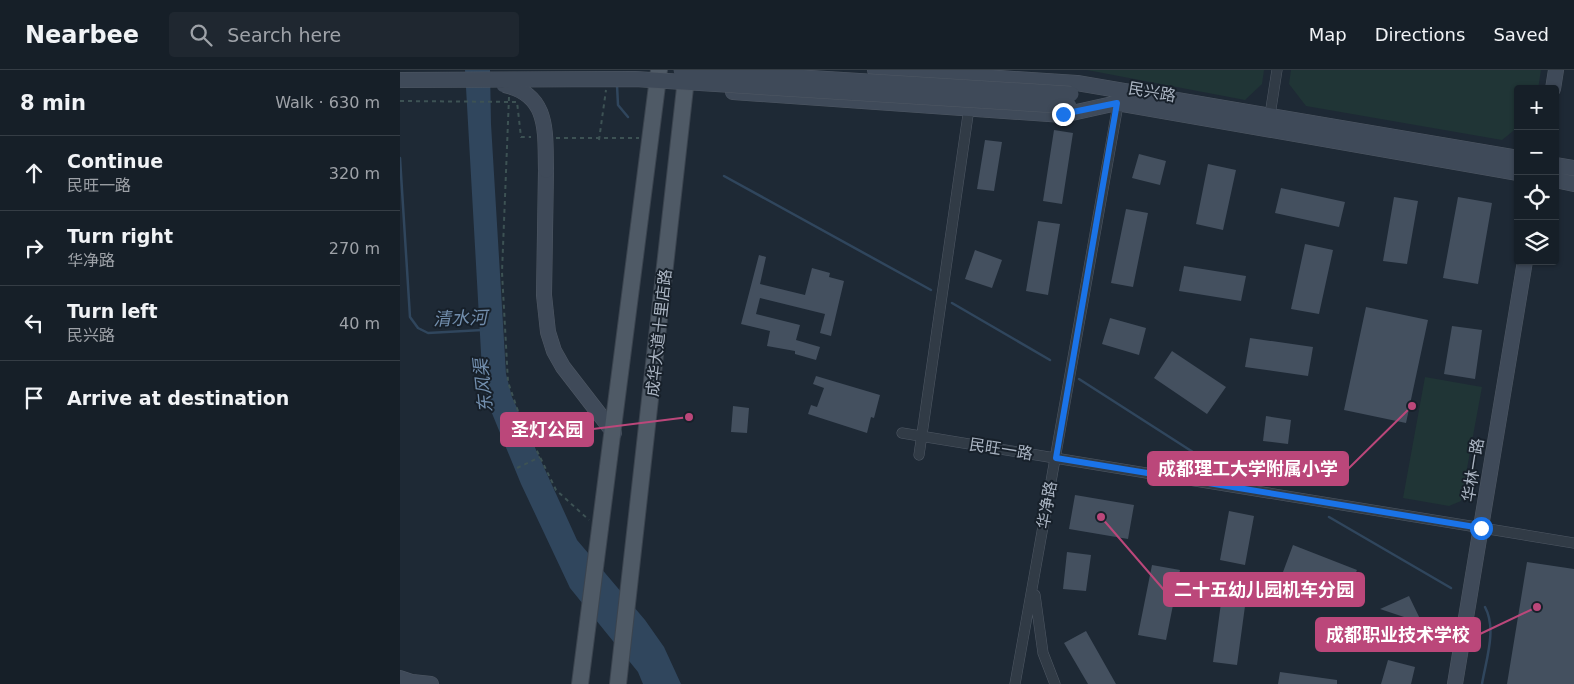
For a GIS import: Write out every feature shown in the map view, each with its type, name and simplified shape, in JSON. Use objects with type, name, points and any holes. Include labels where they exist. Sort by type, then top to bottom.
[{"type":"main road","name":"成华大道十里店路","points":[[580,684],[614,433],[659,70]]},
{"type":"main road","points":[[680,70],[1070,100]]},
{"type":"main road","name":"成华大道十里店路","points":[[618,682],[687,70]]},
{"type":"main road","name":"民兴路","points":[[875,70],[980,73],[1077,84],[1119,97],[1514,172]]},
{"type":"main road","points":[[1554,85],[1556,70]]},
{"type":"main road","points":[[400,80],[635,79],[1070,100],[1119,97]]},
{"type":"main road","points":[[486,81],[522,91],[530,96],[539,108],[544,124],[546,170],[544,294],[548,332],[563,367],[614,433]]},
{"type":"main road","name":"民兴路","points":[[656,88],[1063,114],[1119,97],[1270,115],[1514,157]]},
{"type":"main road","points":[[1559,166],[1574,168]]},
{"type":"main road","points":[[1559,181],[1574,184]]},
{"type":"main road","name":"华林一路","points":[[1455,684],[1524,265]]},
{"type":"main road","points":[[400,678],[412,682],[430,684]]},
{"type":"street","points":[[1270,115],[1277,70]]},
{"type":"street","name":"华净路","points":[[1015,684],[1119,97]]},
{"type":"street","points":[[919,455],[969,108]]},
{"type":"street","name":"民旺一路","points":[[902,433],[1574,543]]},
{"type":"street","points":[[1035,574],[1038,628],[1043,653],[1054,684]]},
{"type":"path","points":[[599,140],[606,87]]},
{"type":"path","points":[[509,88],[502,272],[508,382],[519,414],[556,490],[601,530]]},
{"type":"path","points":[[400,101],[517,102],[521,137],[540,138]]},
{"type":"path","points":[[549,138],[599,140],[651,137]]},
{"type":"path","points":[[517,468],[540,457]]},
{"type":"green space","points":[[1087,70],[1264,70],[1262,84],[1245,100]]},
{"type":"green space","points":[[1291,70],[1541,70],[1539,85],[1514,85],[1514,130],[1502,140],[1306,106],[1289,84]]},
{"type":"green space","points":[[1425,377],[1482,387],[1461,501],[1449,506],[1403,498]]},
{"type":"water","points":[[465,70],[490,70],[491,124],[506,374],[512,397],[577,540],[645,620],[664,647],[681,684],[643,684],[638,672],[570,588],[521,484],[489,406],[482,370]]},
{"type":"building","points":[[1054,130],[1073,133],[1062,204],[1043,201]]},
{"type":"building","points":[[985,140],[1002,142],[994,191],[977,189]]},
{"type":"building","points":[[1139,154],[1166,161],[1160,185],[1132,178]]},
{"type":"building","points":[[1208,164],[1236,170],[1223,230],[1196,224]]},
{"type":"building","points":[[1281,188],[1345,202],[1339,227],[1275,213]]},
{"type":"building","points":[[1394,197],[1418,201],[1407,264],[1383,261]]},
{"type":"building","points":[[1458,197],[1492,203],[1478,284],[1443,278]]},
{"type":"building","points":[[1126,209],[1148,213],[1133,287],[1111,283]]},
{"type":"building","points":[[1038,221],[1060,224],[1048,295],[1026,291]]},
{"type":"building","points":[[1305,244],[1333,250],[1319,314],[1291,309]]},
{"type":"building","points":[[975,250],[1002,260],[992,288],[965,279]]},
{"type":"building","points":[[759,255],[766,257],[760,284],[805,295],[812,268],[830,273],[829,277],[844,281],[831,336],[820,333],[825,314],[760,298],[756,314],[800,325],[796,340],[820,347],[816,360],[795,354],[795,351],[767,346],[770,331],[741,324]]},
{"type":"building","points":[[1184,266],[1246,276],[1241,301],[1179,291]]},
{"type":"building","points":[[1366,307],[1428,320],[1406,423],[1344,410]]},
{"type":"building","points":[[1110,318],[1146,328],[1139,355],[1102,344]]},
{"type":"building","points":[[1452,326],[1482,330],[1475,379],[1444,374]]},
{"type":"building","points":[[1250,338],[1313,347],[1308,376],[1245,367]]},
{"type":"building","points":[[1172,351],[1226,387],[1207,414],[1154,378]]},
{"type":"building","points":[[816,376],[880,395],[874,418],[871,417],[867,433],[808,414],[811,405],[817,407],[824,388],[813,384]]},
{"type":"building","points":[[733,406],[749,408],[747,433],[731,432]]},
{"type":"building","points":[[1266,416],[1291,420],[1288,444],[1263,441]]},
{"type":"building","points":[[1075,495],[1134,505],[1128,539],[1069,529]]},
{"type":"building","points":[[1229,511],[1254,516],[1245,565],[1220,560]]},
{"type":"building","points":[[1293,545],[1357,570],[1346,596],[1283,572]]},
{"type":"building","points":[[1067,552],[1091,555],[1086,591],[1063,589]]},
{"type":"building","points":[[1527,562],[1574,569],[1574,684],[1507,684]]},
{"type":"building","points":[[1152,565],[1180,570],[1166,640],[1138,635]]},
{"type":"building","points":[[1224,581],[1248,584],[1237,665],[1213,662]]},
{"type":"building","points":[[1409,596],[1422,623],[1380,609]]},
{"type":"building","points":[[1086,631],[1116,684],[1088,684],[1064,643]]},
{"type":"building","points":[[1388,660],[1415,667],[1411,684],[1381,684]]},
{"type":"building","points":[[1280,672],[1337,680],[1337,684],[1278,684]]},
{"type":"waterway","points":[[617,85],[618,105],[628,117]]},
{"type":"waterway","name":"清水河","points":[[400,158],[410,317],[418,328],[428,333],[482,330]]},
{"type":"waterway","points":[[724,176],[931,290]]},
{"type":"waterway","points":[[952,303],[1050,360]]},
{"type":"waterway","points":[[1079,379],[1221,470]]},
{"type":"waterway","points":[[1329,517],[1451,588]]},
{"type":"waterway","points":[[1482,684],[1490,635],[1490,625],[1485,607]]},
{"type":"place","name":"成都理工大学附属小学","points":[[1412,406]]},
{"type":"place","name":"圣灯公园","points":[[689,417]]},
{"type":"place","name":"二十五幼儿园机车分园","points":[[1101,517]]},
{"type":"place","name":"成都职业技术学校","points":[[1537,607]]},
{"type":"route","points":[[1063,114],[1117,103],[1056,458],[1481,528]]},
{"type":"water label","name":"东风渠","points":[[483,386]]}]
